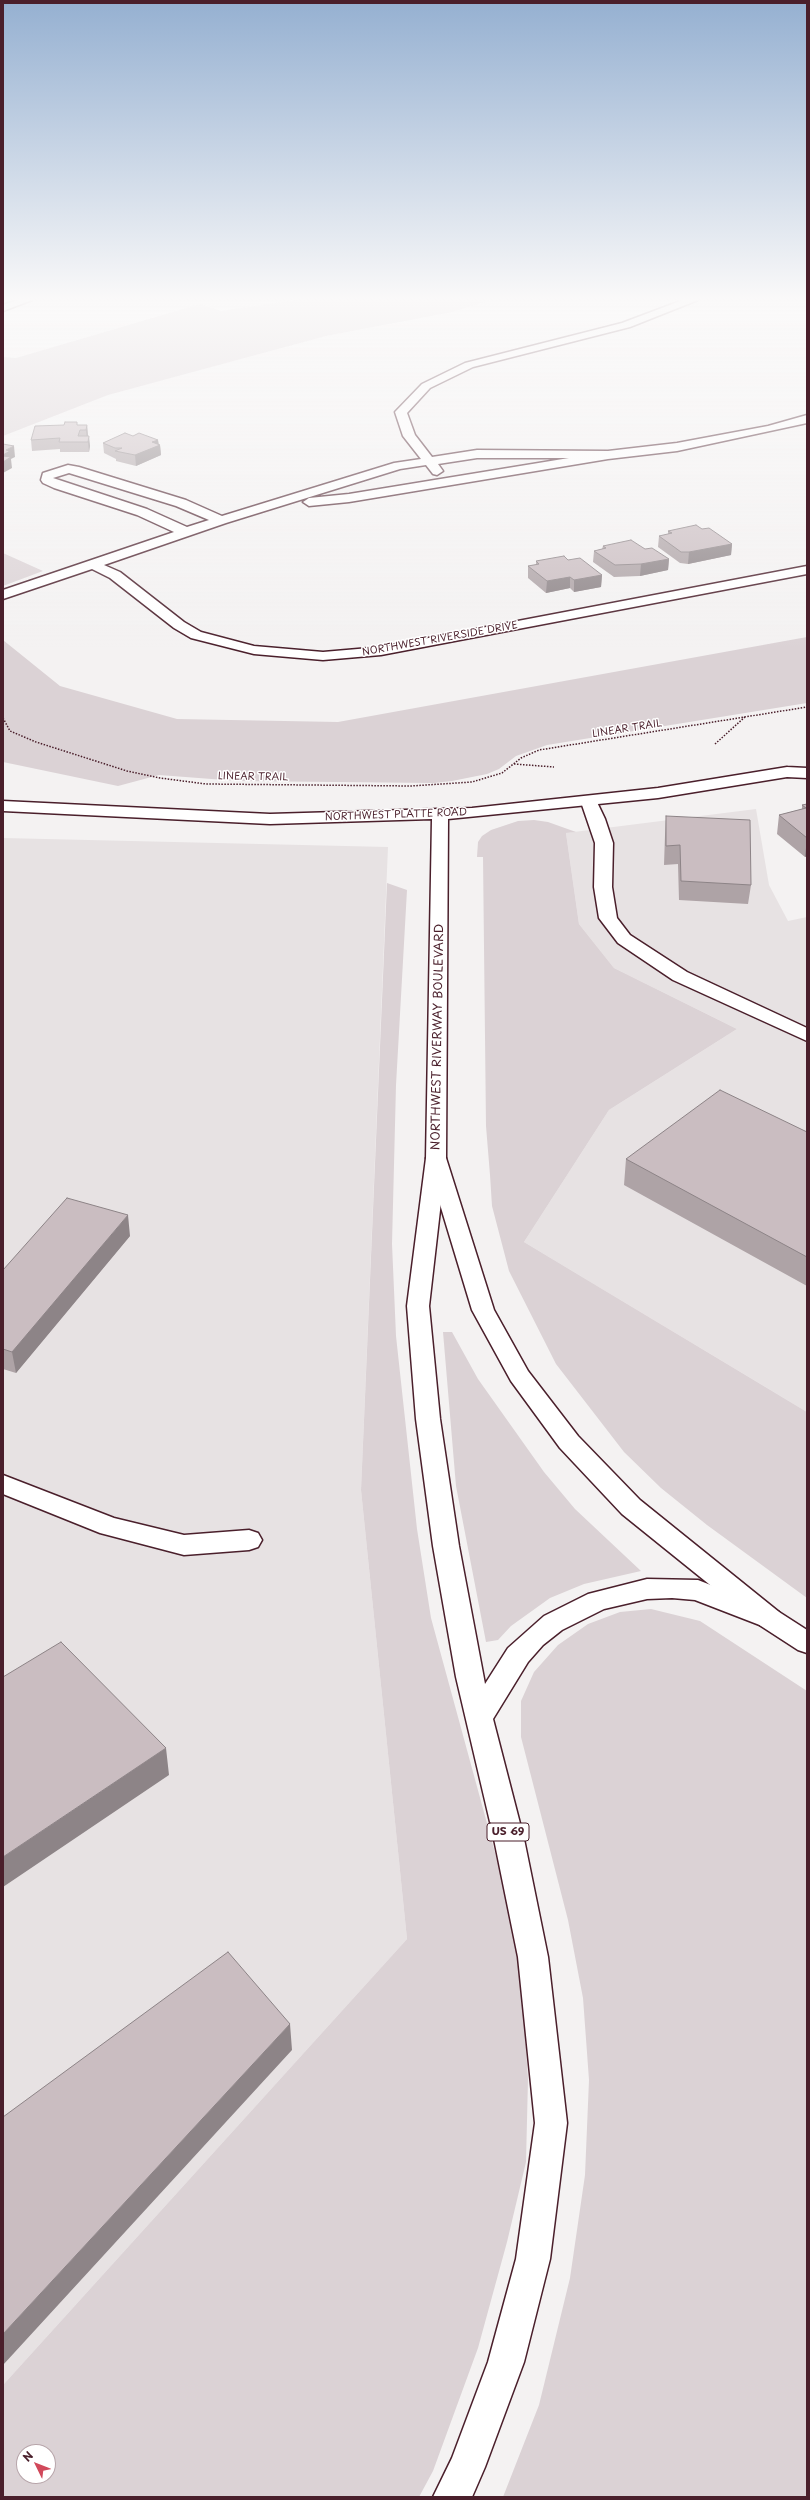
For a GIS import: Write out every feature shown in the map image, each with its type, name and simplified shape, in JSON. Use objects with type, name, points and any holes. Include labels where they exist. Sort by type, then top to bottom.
[{"type":"main road","points":[[403,417],[409,436],[446,482]]},
{"type":"main road","points":[[276,505],[349,498],[608,455],[677,448],[769,430],[807,419]]},
{"type":"main road","points":[[3,595],[221,520],[276,505],[398,466],[429,461],[498,454],[608,455]]},
{"type":"main road","points":[[186,532],[142,512],[58,485],[47,480],[47,476],[68,469],[79,471],[181,503],[221,520]]},
{"type":"main road","name":"NORTHWEST RIVERSIDE DRIVE","points":[[92,564],[115,575],[179,625],[196,635],[221,644],[254,650],[323,656],[381,652],[807,570]]},
{"type":"main road","name":"NORTHWEST PLATTE ROAD","points":[[787,772],[807,758]]},
{"type":"main road","name":"NORTHWEST PLATTE ROAD","points":[[3,806],[270,819],[440,814],[589,802],[658,793],[787,772],[807,773]]},
{"type":"main road","points":[[589,802],[597,819],[604,843],[603,887],[608,918],[624,939],[680,976],[807,1035]]},
{"type":"main road","name":"NORTHWEST RIVERWAY BOULEVARD","points":[[440,814],[436,1158],[483,1310],[519,1375],[569,1442],[631,1506],[770,1619],[807,1643]]},
{"type":"main road","name":"US 69","points":[[436,1158],[418,1306],[428,1419],[446,1546],[479,1718],[509,1839],[533,1957],[551,2123],[548,2162],[533,2259],[506,2362],[466,2467],[452,2497]]},
{"type":"main road","points":[[3,1484],[109,1526],[184,1545],[249,1540]]},
{"type":"main road","points":[[479,1718],[518,1655],[534,1638],[553,1623],[597,1602],[647,1589],[672,1588],[698,1590],[770,1619]]},
{"type":"path","name":"LINEAR TRAIL","points":[[3,718],[10,731],[36,742],[82,755],[127,771],[160,778],[206,784],[440,786],[502,773],[513,764],[539,750],[807,707]]},
{"type":"path","points":[[715,744],[747,716]]},
{"type":"path","points":[[513,764],[554,767]]},
{"type":"shaded area","points":[[3,417],[53,417],[3,436]]},
{"type":"shaded area","points":[[3,553],[43,571],[3,586]]},
{"type":"shaded area","points":[[807,637],[807,703],[547,745],[516,756],[499,769],[487,774],[452,781],[434,783],[238,781],[159,775],[118,786],[3,762],[3,640],[60,686],[177,719],[338,722]]},
{"type":"shaded area","points":[[756,809],[769,885],[788,921],[807,917],[807,1412],[524,1242],[609,1110],[737,1029],[614,968],[579,924],[566,833]]},
{"type":"shaded area","points":[[534,820],[548,822],[576,832],[566,833],[579,924],[614,968],[737,1029],[609,1110],[524,1242],[807,1412],[807,1598],[707,1525],[661,1488],[624,1452],[556,1364],[509,1271],[492,1206],[486,1126],[483,857],[477,857],[478,842],[482,836],[491,830],[518,821]]},
{"type":"shaded area","points":[[3,838],[388,847],[361,1490],[407,1939],[3,2385]]},
{"type":"shaded area","points":[[387,883],[407,890],[396,1085],[392,1244],[396,1336],[417,1529],[431,1618],[512,1915],[523,2001],[528,2079],[526,2162],[507,2242],[478,2348],[433,2471],[419,2497],[3,2497],[3,2385],[407,1939],[361,1490]]},
{"type":"shaded area","points":[[443,1332],[452,1332],[478,1379],[544,1472],[575,1509],[641,1571],[584,1584],[550,1598],[511,1626],[498,1640],[486,1642],[456,1486]]},
{"type":"shaded area","points":[[651,1609],[700,1621],[807,1691],[807,2497],[503,2497],[539,2405],[570,2278],[585,2175],[589,2080],[583,1998],[568,1920],[521,1737],[521,1701],[534,1672],[558,1645],[588,1624],[620,1612]]},
{"type":"building","points":[[65,422],[77,422],[77,425],[87,425],[86,430],[80,430],[78,436],[89,436],[88,442],[59,442],[60,438],[31,440],[35,426],[64,425]]},
{"type":"building","points":[[125,433],[133,436],[139,433],[158,440],[152,442],[160,445],[135,455],[115,451],[122,448],[115,448],[103,443]]},
{"type":"building","points":[[3,444],[14,446],[6,450],[10,451],[3,455]]},
{"type":"building","points":[[3,456],[11,457],[3,462]]},
{"type":"building","points":[[696,525],[702,529],[709,528],[732,544],[689,552],[681,552],[659,536],[672,533],[668,531]]},
{"type":"building","points":[[631,540],[645,549],[652,548],[669,559],[641,564],[615,565],[594,551],[606,548],[603,546]]},
{"type":"building","points":[[564,556],[568,560],[580,558],[602,575],[574,580],[570,577],[547,581],[528,566],[539,564],[536,561]]},
{"type":"building","points":[[807,804],[807,838],[779,815],[806,808],[802,805]]},
{"type":"building","points":[[666,816],[750,820],[751,885],[681,881],[680,845],[666,846]]},
{"type":"building","points":[[720,1090],[807,1132],[807,1257],[626,1159]]},
{"type":"building","points":[[67,1198],[128,1215],[12,1352],[3,1349],[3,1270]]},
{"type":"building","points":[[61,1642],[166,1748],[3,1857],[3,1677]]},
{"type":"building","points":[[228,1952],[290,2024],[3,2334],[3,2117]]}]
